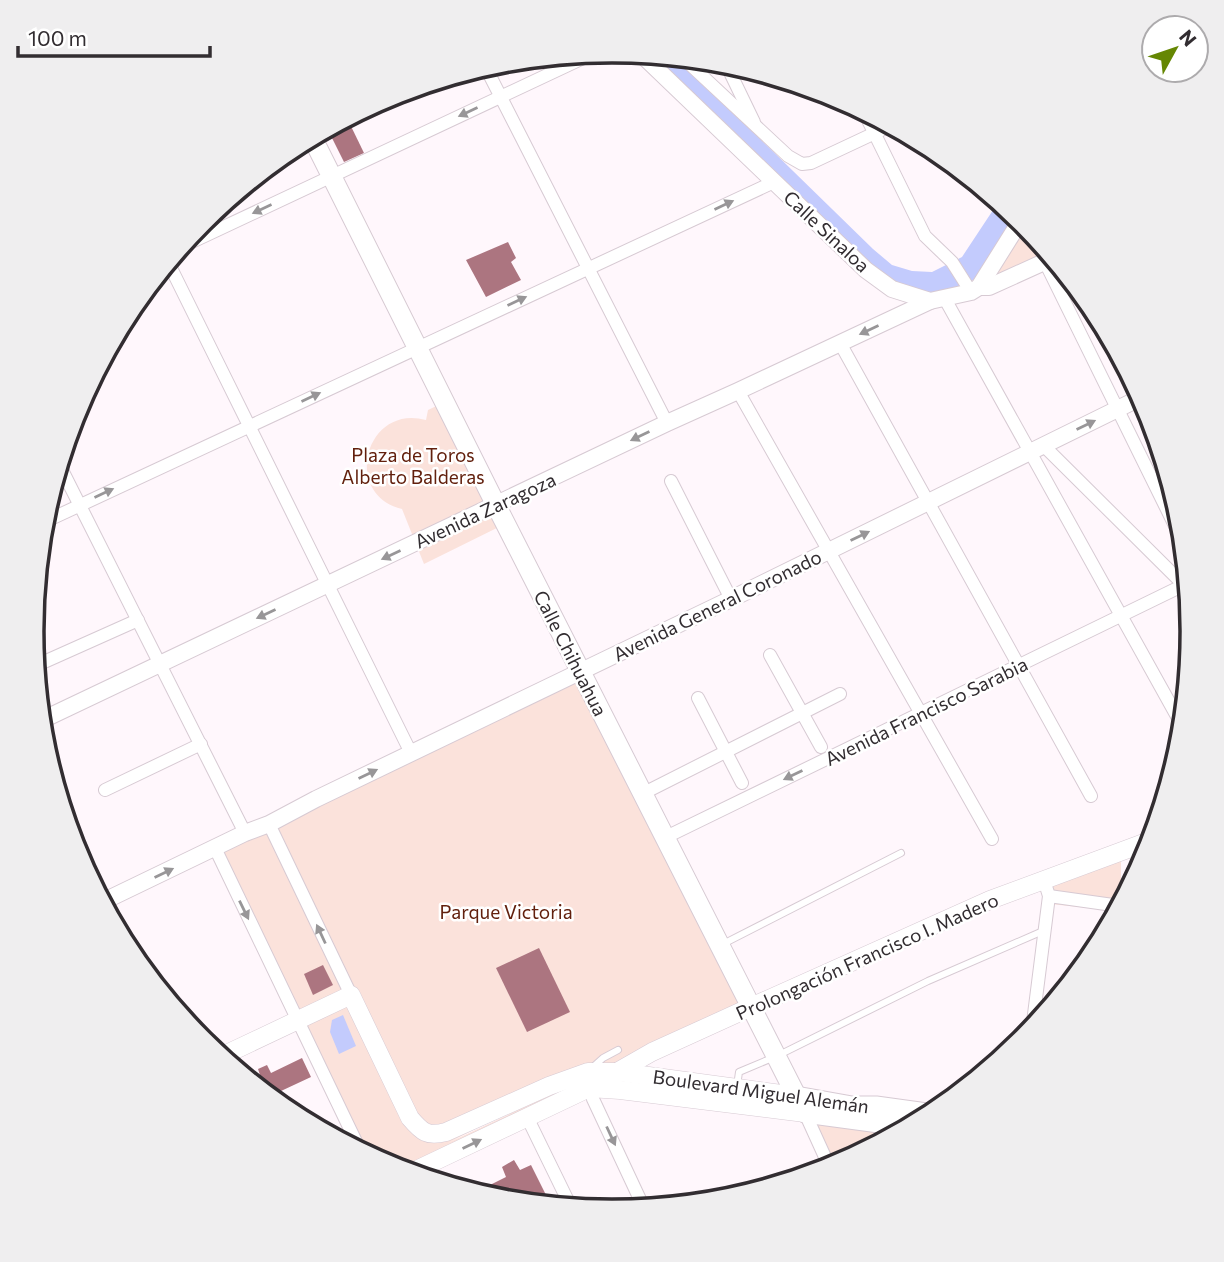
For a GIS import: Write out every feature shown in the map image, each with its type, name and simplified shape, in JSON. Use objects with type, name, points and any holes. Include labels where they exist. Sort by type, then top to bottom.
[{"type":"main road","name":"Calle Chihuahua","points":[[317,146],[800,1105]]},
{"type":"main road","name":"Prolongación Francisco I. Madero","points":[[619,1072],[652,1052],[990,900],[1046,888],[1138,847]]},
{"type":"main road","points":[[231,1052],[351,995],[410,1118],[425,1133],[431,1135],[446,1132],[549,1086],[589,1080]]},
{"type":"main road","points":[[779,1060],[809,1091],[841,1099],[852,1105]]},
{"type":"main road","name":"Boulevard Miguel Alemán","points":[[589,1080],[619,1072],[737,1087],[800,1105],[893,1125]]},
{"type":"main road","points":[[427,1168],[527,1117],[589,1080]]},
{"type":"main road","name":"Boulevard Miguel Alemán","points":[[589,1080],[620,1090],[914,1112]]},
{"type":"street","name":"Calle Sinaloa","points":[[652,64],[866,270],[892,289],[938,300]]},
{"type":"street","points":[[209,230],[332,177],[569,65]]},
{"type":"street","points":[[695,70],[788,156],[802,164],[811,163],[881,131]]},
{"type":"street","points":[[490,76],[667,423]]},
{"type":"street","points":[[732,76],[758,128]]},
{"type":"street","points":[[871,125],[925,236],[952,262],[972,288]]},
{"type":"street","points":[[56,516],[774,182]]},
{"type":"street","points":[[972,288],[1014,229]]},
{"type":"street","points":[[1044,262],[989,287],[972,288],[938,300],[1037,449],[1121,615],[1174,711]]},
{"type":"street","points":[[172,271],[411,753]]},
{"type":"street","points":[[1057,278],[1166,508]]},
{"type":"street","name":"Avenida Zaragoza","points":[[51,716],[667,423],[938,300]]},
{"type":"street","points":[[840,343],[1091,796]]},
{"type":"street","points":[[738,391],[992,839]]},
{"type":"street","name":"Avenida General Coronado","points":[[111,898],[269,824],[1132,402]]},
{"type":"street","points":[[1037,449],[1177,579]]},
{"type":"street","points":[[65,477],[245,833]]},
{"type":"street","points":[[671,481],[731,599]]},
{"type":"street","name":"Avenida Francisco Sarabia","points":[[664,838],[1121,615],[1179,591]]},
{"type":"street","points":[[45,662],[138,620]]},
{"type":"street","points":[[770,655],[821,747]]},
{"type":"street","points":[[642,794],[840,694]]},
{"type":"street","points":[[698,698],[742,783]]},
{"type":"street","points":[[105,790],[201,744]]},
{"type":"street","points":[[269,824],[351,995]]},
{"type":"street","points":[[215,848],[354,1137]]},
{"type":"street","points":[[1041,1003],[1046,888],[1110,904]]},
{"type":"street","points":[[589,1080],[641,1198]]},
{"type":"street","name":"Calle Chihuahua","points":[[800,1105],[825,1158]]},
{"type":"street","points":[[527,1117],[566,1197]]},
{"type":"lane","points":[[719,945],[901,853]]},
{"type":"lane","points":[[737,1087],[739,1072],[779,1060],[928,981],[1045,930]]},
{"type":"lane","points":[[589,1080],[593,1067],[603,1058],[618,1051]]},
{"type":"green space","points":[[1015,230],[1044,262],[980,287]]},
{"type":"green space","name":"Plaza de Toros Alberto Balderas","points":[[451,399],[513,520],[424,564],[402,509],[383,500],[372,486],[367,470],[369,452],[376,437],[388,425],[405,418],[426,420],[428,410]]},
{"type":"green space","name":"Parque Victoria","points":[[584,673],[753,1013],[542,1094],[448,1143],[561,1090],[564,1095],[427,1168],[356,1138],[218,852]]},
{"type":"green space","points":[[1121,849],[1121,884],[1107,910],[1050,904],[1043,878]]},
{"type":"green space","points":[[807,1116],[890,1126],[863,1141],[828,1156]]},
{"type":"water","points":[[658,65],[688,68],[892,265],[912,271],[932,272],[962,257],[993,210],[1011,227],[975,279],[961,286],[941,294],[925,293],[883,279]]},
{"type":"water","points":[[343,1015],[356,1046],[339,1054],[330,1032],[332,1020]]},
{"type":"building","points":[[351,126],[364,153],[344,162],[332,137]]},
{"type":"building","points":[[508,242],[516,258],[511,262],[521,280],[486,297],[466,260]]},
{"type":"building","points":[[539,948],[570,1012],[527,1032],[496,968]]},
{"type":"building","points":[[323,965],[333,985],[313,995],[304,974]]},
{"type":"building","points":[[302,1058],[311,1077],[281,1091],[282,1093],[261,1078],[258,1069],[267,1065],[271,1073]]},
{"type":"building","points":[[514,1160],[520,1170],[531,1165],[546,1195],[489,1185],[506,1177],[502,1167]]}]
